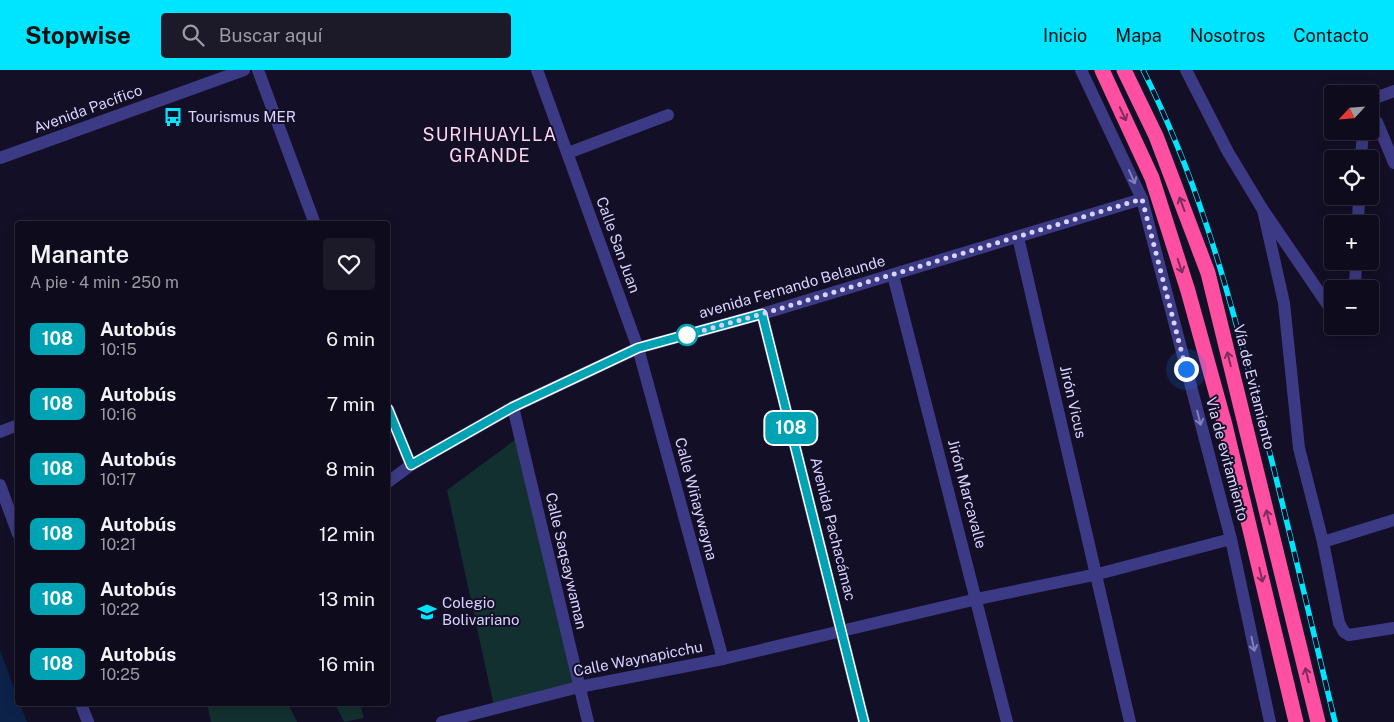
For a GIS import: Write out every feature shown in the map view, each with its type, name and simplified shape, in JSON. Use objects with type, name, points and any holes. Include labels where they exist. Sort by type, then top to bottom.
[{"type":"highway","points":[[1102,70],[1152,178],[1188,291],[1225,425],[1296,722]]},
{"type":"highway","name":"Vía de Evitamiento","points":[[1124,70],[1156,136],[1208,273],[1318,722]]},
{"type":"street","name":"Avenida Pacífico","points":[[0,158],[244,70]]},
{"type":"street","points":[[258,70],[313,221]]},
{"type":"street","name":"Calle San Juan","points":[[538,70],[638,348]]},
{"type":"street","name":"Via de evitamiento","points":[[1081,70],[1142,199],[1231,539],[1270,722]]},
{"type":"street","points":[[1186,70],[1228,152],[1263,210],[1324,299]]},
{"type":"street","points":[[1379,97],[1394,91]]},
{"type":"street","points":[[568,153],[668,115]]},
{"type":"street","points":[[1379,127],[1394,163]]},
{"type":"street","name":"avenida Fernando Belaunde","points":[[411,465],[513,407],[638,348],[762,314],[1142,199]]},
{"type":"street","points":[[1263,210],[1284,303],[1299,448],[1323,542],[1338,623],[1344,632],[1349,635],[1394,628]]},
{"type":"street","name":"Jirón Vicus","points":[[1018,237],[1098,574],[1130,722]]},
{"type":"street","name":"Jirón Marcavalle","points":[[893,275],[1007,722]]},
{"type":"street","name":"Avenida Pachacámac","points":[[762,314],[864,722]]},
{"type":"street","name":"Calle Wiñaywayna","points":[[638,348],[723,659]]},
{"type":"street","name":"Calle Saqsaywaman","points":[[513,407],[588,722]]},
{"type":"street","points":[[390,414],[411,465]]},
{"type":"street","points":[[0,432],[15,426]]},
{"type":"street","points":[[390,472],[411,465]]},
{"type":"street","points":[[390,481],[411,465]]},
{"type":"street","points":[[0,485],[15,526]]},
{"type":"street","points":[[1323,542],[1394,520]]},
{"type":"street","points":[[842,631],[977,599],[1098,574],[1231,539]]},
{"type":"street","name":"Calle Waynapicchu","points":[[442,722],[579,687],[723,659],[842,631]]},
{"type":"street","points":[[83,706],[88,722]]},
{"type":"green space","points":[[519,437],[580,690],[495,711],[447,490]]},
{"type":"green space","points":[[207,706],[289,706],[297,722],[211,722]]},
{"type":"green space","points":[[336,706],[361,706],[364,718],[344,722]]},
{"type":"water","points":[[0,650],[15,691],[15,706],[21,706],[27,722],[0,722]]},
{"type":"railway","points":[[1143,70],[1193,186],[1219,265],[1264,429],[1335,722]]},
{"type":"bus line","name":"108","points":[[390,414],[411,465],[513,407],[638,348],[762,314],[864,722]]},
{"type":"place","name":"Tourismus MER","points":[[173,117]]},
{"type":"place","name":"Colegio Bolivariano","points":[[427,612]]},
{"type":"district","name":"SURIHUAYLLA GRANDE","points":[[490,145]]},
{"type":"route","points":[[687,335],[1142,199],[1186,369]]}]
